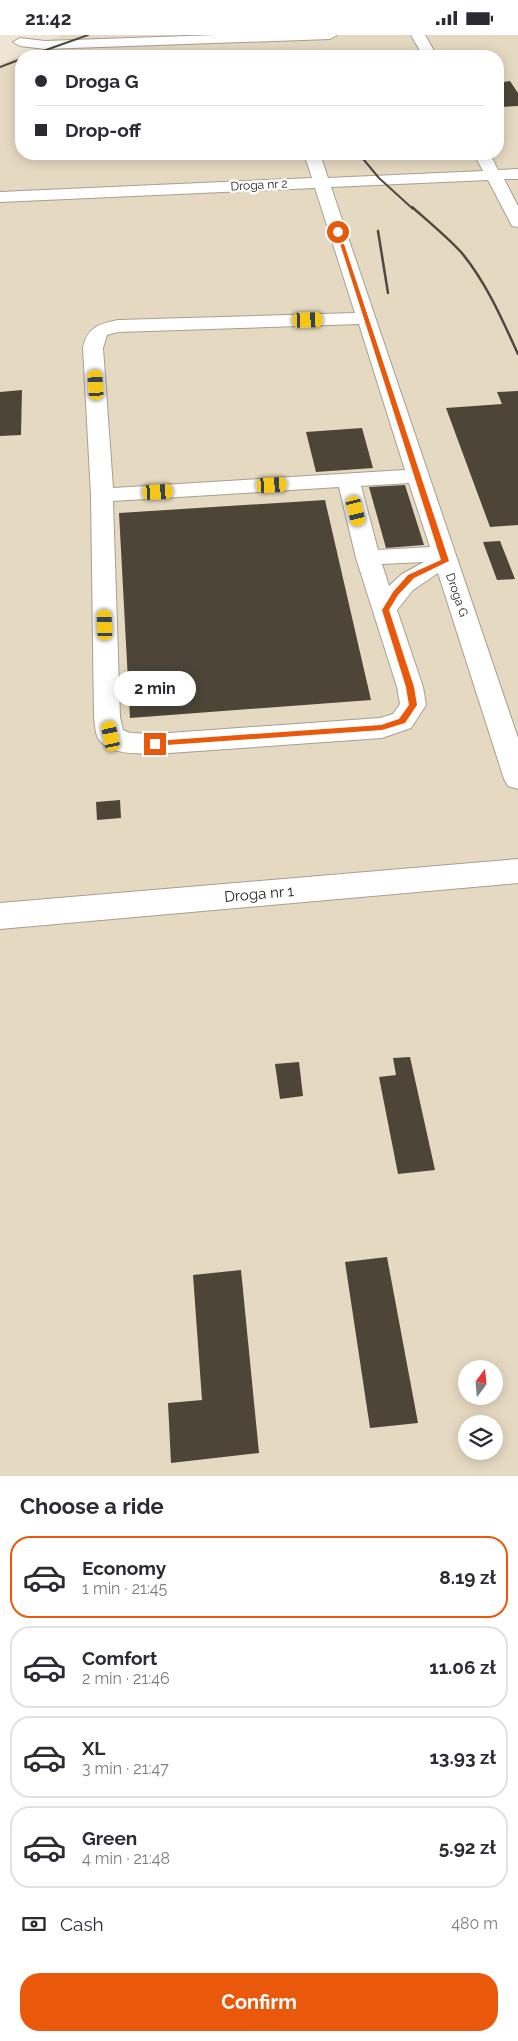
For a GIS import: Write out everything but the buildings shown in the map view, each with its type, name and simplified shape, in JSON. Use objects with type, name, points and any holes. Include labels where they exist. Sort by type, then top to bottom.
[{"type":"street","points":[[7,47],[35,35]]},
{"type":"street","points":[[20,41],[45,45],[238,38],[276,43],[330,35]]},
{"type":"street","points":[[418,35],[427,50]]},
{"type":"street","name":"Droga G","points":[[314,160],[518,779]]},
{"type":"street","points":[[485,160],[518,222]]},
{"type":"street","name":"Droga nr 2","points":[[0,197],[518,173]]},
{"type":"street","points":[[348,480],[368,558],[410,687],[413,705],[402,721],[382,728],[155,744],[127,743],[111,736],[107,717],[102,495],[93,348],[95,336],[100,330],[118,326],[366,318]]},
{"type":"street","points":[[102,495],[418,476]]},
{"type":"street","points":[[385,610],[396,593],[411,577],[444,557]]},
{"type":"street","points":[[368,558],[444,557]]},
{"type":"street","name":"Droga nr 1","points":[[0,917],[518,871]]},
{"type":"shaded area","points":[[61,35],[518,35],[518,1476],[0,1476],[0,64],[15,58],[15,160],[504,160],[504,50],[34,50],[51,43],[51,39]]},
{"type":"railway","points":[[46,50],[88,35]]},
{"type":"railway","points":[[0,67],[15,61]]},
{"type":"railway","points":[[364,160],[379,178],[413,209]]},
{"type":"railway","points":[[412,207],[449,240],[470,264],[493,301],[518,354]]},
{"type":"railway","points":[[378,231],[388,293]]},
{"type":"route","points":[[155,744],[382,728],[402,721],[413,705],[410,687],[385,610],[396,593],[411,577],[445,561],[338,232]]}]
